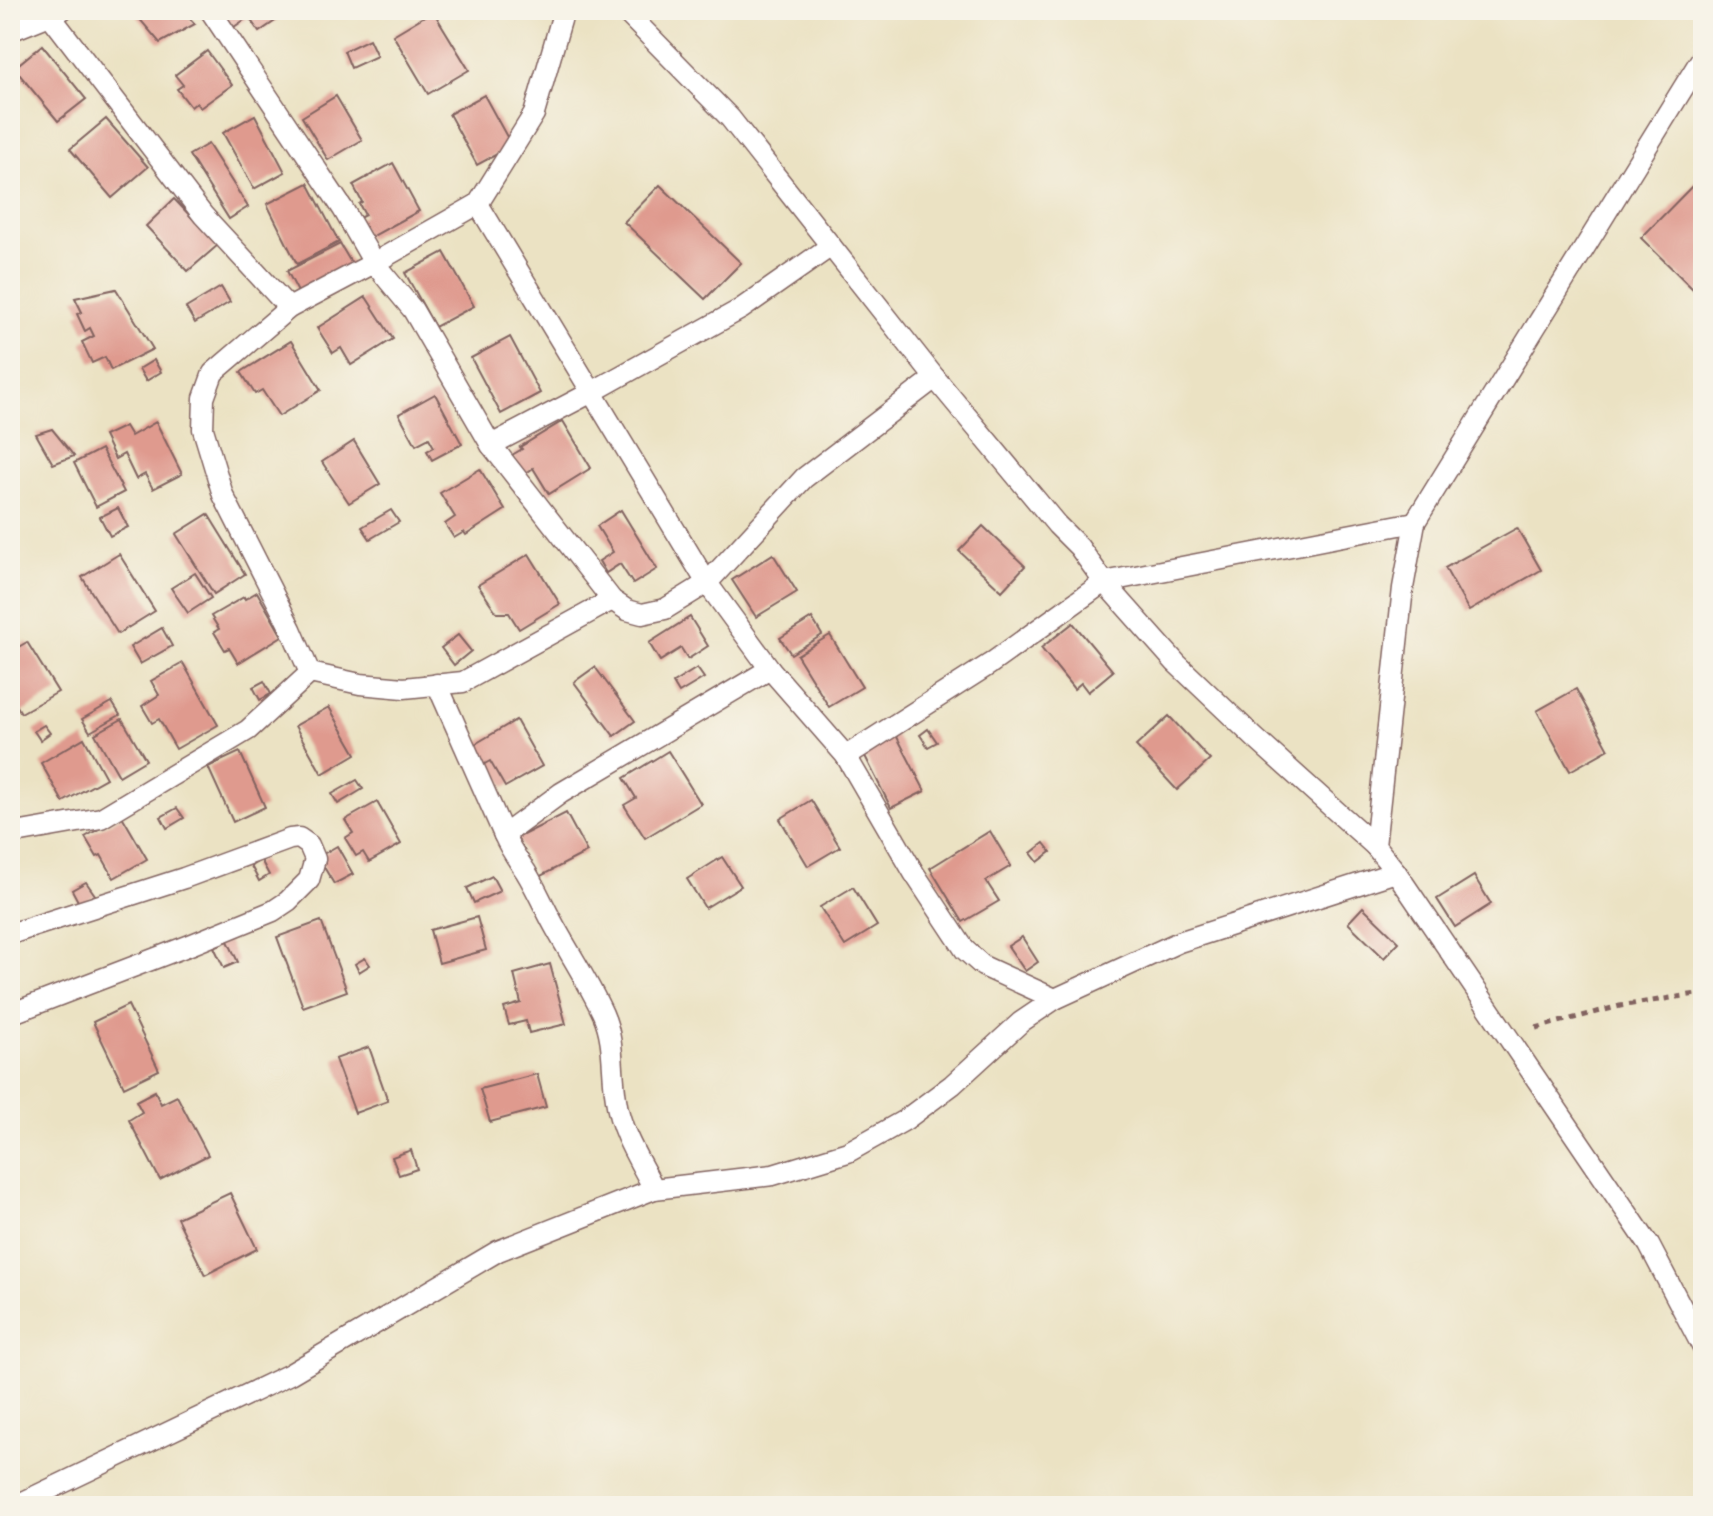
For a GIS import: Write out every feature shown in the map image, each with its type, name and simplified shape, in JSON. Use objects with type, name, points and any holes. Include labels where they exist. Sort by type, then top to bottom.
[{"type":"lane","points":[[210,10],[343,209],[374,263],[413,310],[491,445],[612,600],[627,610],[642,614],[665,609],[707,583],[804,478],[935,378]]},
{"type":"lane","points":[[310,673],[223,495],[203,429],[204,398],[213,373],[289,308],[478,204],[534,114],[564,10]]},
{"type":"lane","points":[[624,10],[730,118],[935,378],[1057,525],[1079,547],[1104,582],[1176,663],[1375,846],[1396,872],[1649,1245],[1703,1348]]},
{"type":"lane","points":[[10,31],[53,12],[203,215],[289,308]]},
{"type":"lane","points":[[1375,846],[1403,588],[1415,522],[1703,56]]},
{"type":"lane","points":[[478,204],[707,583],[770,669],[846,756],[914,873],[965,950],[983,966],[1055,999]]},
{"type":"lane","points":[[491,445],[741,309],[831,246]]},
{"type":"lane","points":[[846,756],[990,664],[1104,582],[1415,522]]},
{"type":"lane","points":[[310,673],[360,684],[404,688],[463,682],[612,600]]},
{"type":"lane","points":[[504,835],[561,793],[770,669]]},
{"type":"lane","points":[[10,834],[101,818],[248,730],[310,673]]},
{"type":"lane","points":[[437,684],[510,849],[604,1017],[612,1042],[616,1100],[622,1122],[654,1189]]},
{"type":"lane","points":[[10,934],[184,878],[290,839],[299,838],[309,845],[315,859],[309,880],[273,911],[10,1014]]},
{"type":"lane","points":[[10,1499],[21,1503],[290,1374],[498,1251],[654,1189],[773,1175],[848,1152],[905,1120],[940,1094],[1021,1022],[1055,999],[1179,942],[1396,872]]},
{"type":"path","points":[[1508,1036],[1620,1006],[1703,993]]},
{"type":"building","points":[[132,10],[182,10],[195,24],[160,43]]},
{"type":"building","points":[[221,10],[241,10],[247,18],[234,27]]},
{"type":"building","points":[[250,10],[276,10],[281,17],[259,32],[246,13]]},
{"type":"building","points":[[433,11],[469,70],[428,94],[393,35]]},
{"type":"building","points":[[369,39],[377,56],[351,68],[344,51]]},
{"type":"building","points":[[42,45],[86,99],[58,121],[14,68]]},
{"type":"building","points":[[207,51],[232,85],[200,108],[196,103],[191,107],[177,89],[183,85],[175,75]]},
{"type":"building","points":[[484,95],[512,146],[477,165],[449,114]]},
{"type":"building","points":[[336,96],[362,140],[328,160],[302,117]]},
{"type":"building","points":[[255,115],[285,172],[254,189],[223,133]]},
{"type":"building","points":[[106,119],[148,167],[112,198],[70,149]]},
{"type":"building","points":[[208,144],[248,207],[229,219],[189,155]]},
{"type":"building","points":[[393,163],[419,211],[368,239],[357,219],[365,215],[353,185]]},
{"type":"building","points":[[1703,175],[1703,287],[1697,293],[1641,238]]},
{"type":"building","points":[[308,183],[339,242],[297,264],[267,204]]},
{"type":"building","points":[[660,185],[741,263],[705,299],[624,222]]},
{"type":"building","points":[[174,199],[218,245],[188,271],[146,226]]},
{"type":"building","points":[[340,244],[353,266],[299,294],[287,271]]},
{"type":"building","points":[[444,252],[474,306],[435,327],[405,273]]},
{"type":"building","points":[[221,287],[230,302],[195,323],[186,308]]},
{"type":"building","points":[[116,289],[153,349],[111,370],[105,357],[92,363],[82,342],[94,336],[90,328],[85,331],[77,314],[82,312],[75,298]]},
{"type":"building","points":[[366,297],[393,339],[351,365],[341,348],[333,353],[317,328]]},
{"type":"building","points":[[510,337],[540,393],[501,414],[471,358]]},
{"type":"building","points":[[291,341],[321,390],[279,416],[262,390],[255,394],[241,372]]},
{"type":"building","points":[[154,360],[161,372],[146,381],[139,369]]},
{"type":"building","points":[[435,394],[462,444],[432,460],[427,451],[434,447],[429,438],[416,445],[399,414]]},
{"type":"building","points":[[563,421],[591,468],[549,494],[533,468],[524,475],[512,455]]},
{"type":"building","points":[[156,422],[182,474],[153,489],[145,474],[136,479],[124,454],[115,459],[104,436],[125,426],[131,436]]},
{"type":"building","points":[[52,429],[74,456],[53,464],[36,434]]},
{"type":"building","points":[[354,441],[380,484],[349,503],[322,462]]},
{"type":"building","points":[[101,449],[124,492],[96,507],[74,463]]},
{"type":"building","points":[[480,469],[505,510],[466,535],[464,532],[454,538],[445,524],[455,517],[440,493]]},
{"type":"building","points":[[118,508],[128,527],[110,536],[100,517]]},
{"type":"building","points":[[391,510],[399,522],[370,539],[362,527]]},
{"type":"building","points":[[621,510],[657,569],[633,584],[620,564],[606,573],[599,561],[613,552],[597,526]]},
{"type":"building","points":[[208,514],[245,574],[214,594],[176,534]]},
{"type":"building","points":[[983,526],[1025,566],[1002,591],[959,551]]},
{"type":"building","points":[[1517,528],[1541,570],[1469,611],[1445,568]]},
{"type":"building","points":[[119,554],[155,611],[118,634],[82,577]]},
{"type":"building","points":[[529,554],[560,604],[519,629],[509,613],[497,613],[478,585]]},
{"type":"building","points":[[773,554],[797,592],[756,617],[732,580]]},
{"type":"building","points":[[195,573],[211,598],[188,613],[171,588]]},
{"type":"building","points":[[257,592],[282,636],[238,663],[214,632],[219,629],[211,616]]},
{"type":"building","points":[[690,617],[708,646],[688,659],[681,648],[660,661],[649,643]]},
{"type":"building","points":[[812,618],[822,635],[791,654],[780,638]]},
{"type":"building","points":[[1073,623],[1113,671],[1088,692],[1081,683],[1074,689],[1041,648]]},
{"type":"building","points":[[162,628],[172,646],[140,664],[130,647]]},
{"type":"building","points":[[458,635],[471,651],[454,665],[441,648]]},
{"type":"building","points":[[830,635],[862,687],[829,707],[797,655]]},
{"type":"building","points":[[27,642],[58,692],[21,713],[10,694],[10,652]]},
{"type":"building","points":[[183,663],[218,725],[176,749],[159,719],[152,723],[142,706],[159,695],[151,681]]},
{"type":"building","points":[[595,667],[635,721],[614,736],[574,682]]},
{"type":"building","points":[[697,668],[704,678],[679,693],[673,683]]},
{"type":"building","points":[[264,681],[271,694],[260,700],[253,687]]},
{"type":"building","points":[[1576,689],[1609,749],[1570,771],[1537,711]]},
{"type":"building","points":[[112,702],[120,715],[90,732],[82,719]]},
{"type":"building","points":[[329,707],[356,754],[322,774],[295,726]]},
{"type":"building","points":[[1169,716],[1210,760],[1177,790],[1136,746]]},
{"type":"building","points":[[122,719],[146,760],[119,776],[95,734]]},
{"type":"building","points":[[516,720],[542,766],[505,787],[490,761],[481,766],[470,747]]},
{"type":"building","points":[[44,725],[50,733],[40,740],[34,731]]},
{"type":"building","points":[[928,729],[937,742],[928,747],[920,735]]},
{"type":"building","points":[[896,735],[925,791],[891,808],[863,752]]},
{"type":"building","points":[[84,738],[106,778],[63,802],[41,763]]},
{"type":"building","points":[[668,751],[701,804],[645,838],[624,805],[636,798],[624,778]]},
{"type":"building","points":[[240,752],[265,807],[233,822],[208,767]]},
{"type":"building","points":[[357,780],[363,789],[338,804],[332,794]]},
{"type":"building","points":[[811,800],[840,847],[808,866],[780,819]]},
{"type":"building","points":[[377,802],[401,844],[369,862],[363,852],[356,856],[345,838],[353,833],[345,820]]},
{"type":"building","points":[[177,808],[184,818],[167,828],[161,817]]},
{"type":"building","points":[[566,813],[587,852],[537,878],[517,838]]},
{"type":"building","points":[[122,816],[147,859],[114,878],[101,855],[97,857],[85,837]]},
{"type":"building","points":[[990,831],[1011,866],[986,881],[999,901],[963,922],[930,868]]},
{"type":"building","points":[[1044,843],[1051,852],[1038,862],[1031,853]]},
{"type":"building","points":[[337,846],[353,874],[334,884],[318,857]]},
{"type":"building","points":[[722,857],[741,886],[705,908],[687,879]]},
{"type":"building","points":[[261,860],[269,875],[259,881],[251,866]]},
{"type":"building","points":[[492,876],[500,891],[474,903],[467,888]]},
{"type":"building","points":[[1474,876],[1491,904],[1455,927],[1437,899]]},
{"type":"building","points":[[86,882],[95,895],[80,905],[72,890]]},
{"type":"building","points":[[853,887],[877,926],[845,946],[820,907]]},
{"type":"building","points":[[1363,907],[1399,942],[1384,958],[1348,923]]},
{"type":"building","points":[[477,917],[486,950],[439,963],[430,930]]},
{"type":"building","points":[[321,921],[347,991],[303,1007],[277,937]]},
{"type":"building","points":[[1022,937],[1038,962],[1025,971],[1008,946]]},
{"type":"building","points":[[228,941],[238,962],[224,968],[214,947]]},
{"type":"building","points":[[365,958],[370,965],[359,972],[355,964]]},
{"type":"building","points":[[550,964],[566,1024],[529,1033],[526,1021],[509,1025],[504,1008],[521,1003],[514,974]]},
{"type":"building","points":[[128,1005],[159,1070],[124,1087],[93,1022]]},
{"type":"building","points":[[369,1047],[388,1101],[355,1113],[335,1059]]},
{"type":"building","points":[[537,1074],[546,1107],[490,1122],[480,1089]]},
{"type":"building","points":[[155,1091],[161,1104],[177,1096],[208,1155],[160,1180],[129,1120],[142,1112],[136,1101]]},
{"type":"building","points":[[411,1150],[417,1169],[399,1175],[392,1157]]},
{"type":"building","points":[[230,1193],[257,1249],[205,1275],[177,1218]]}]
